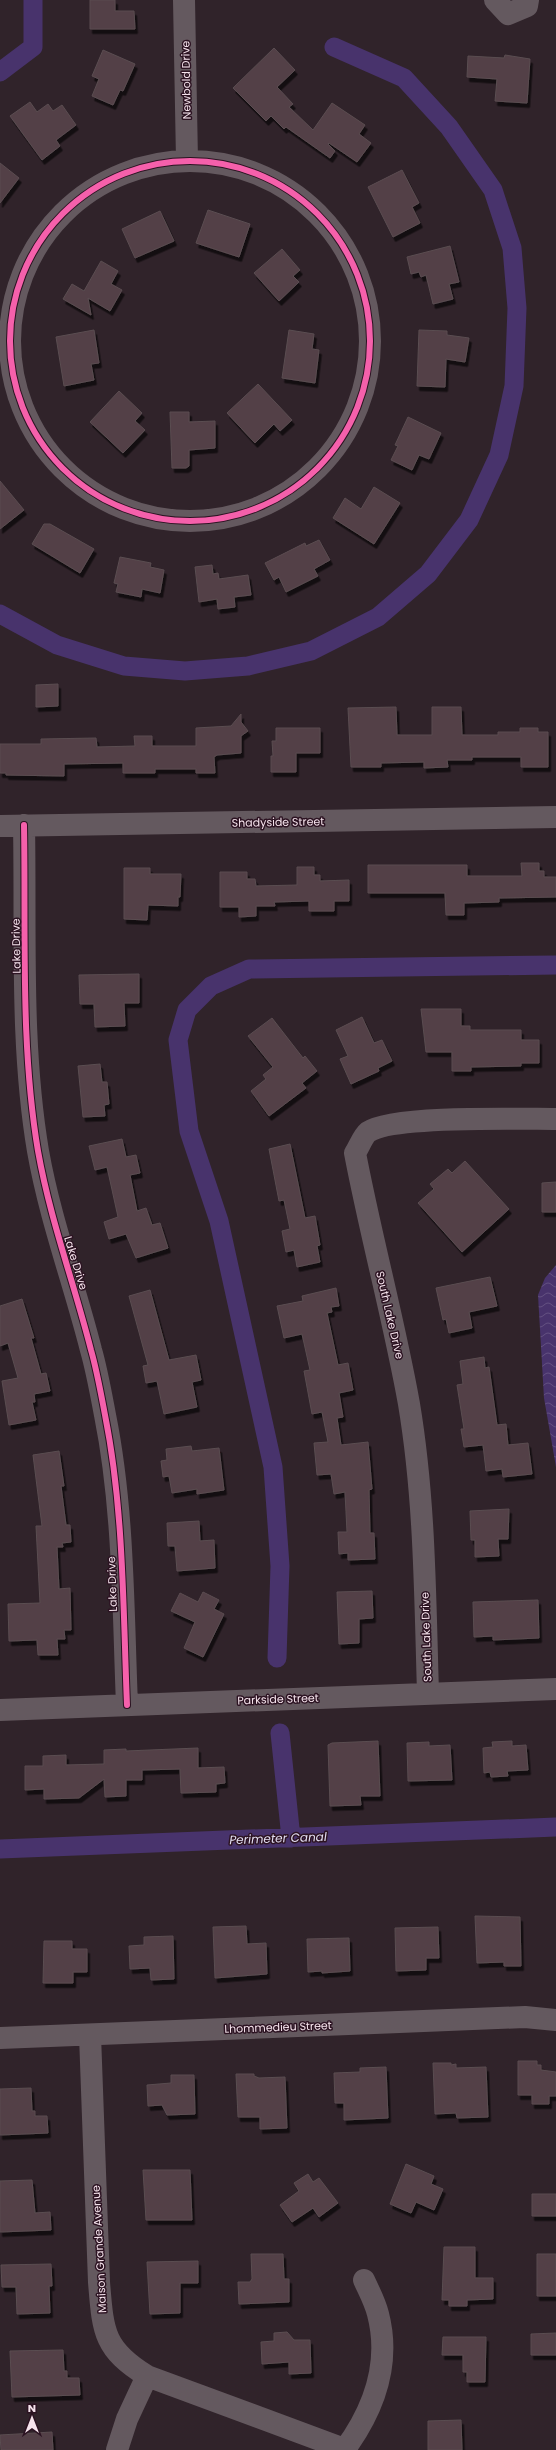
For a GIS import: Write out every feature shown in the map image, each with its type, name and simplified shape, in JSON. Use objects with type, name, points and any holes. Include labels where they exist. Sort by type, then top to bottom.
[{"type":"street","name":"Newbold Drive","points":[[184,0],[187,160]]},
{"type":"street","points":[[495,0],[508,14],[528,2]]},
{"type":"street","points":[[187,160],[212,161],[262,176],[301,199],[326,223],[340,241],[363,290],[369,323],[370,344],[369,364],[361,399],[340,440],[324,462],[298,486],[274,500],[252,509],[220,517],[200,520],[143,515],[111,503],[82,486],[60,467],[40,441],[24,413],[15,380],[11,353],[11,324],[18,288],[29,257],[41,237],[56,219],[82,197],[105,182],[133,171],[157,164],[187,160]]},
{"type":"street","name":"Shadyside Street","points":[[0,826],[556,817]]},
{"type":"street","name":"Lake Drive","points":[[24,825],[27,1047],[32,1103],[38,1152],[55,1228],[91,1350],[110,1447],[121,1553],[127,1705]]},
{"type":"street","name":"South Lake Drive","points":[[428,1693],[422,1514],[416,1458],[394,1324],[367,1218],[355,1153],[367,1133],[388,1124],[430,1121],[556,1119]]},
{"type":"street","name":"Parkside Street","points":[[0,1710],[556,1689]]},
{"type":"street","name":"Lhommedieu Street","points":[[0,2038],[525,2017],[556,2020]]},
{"type":"street","name":"Maison Grande Avenue","points":[[90,2035],[101,2314],[108,2341],[127,2364],[147,2376],[346,2450]]},
{"type":"street","points":[[346,2450],[361,2427],[376,2394],[382,2368],[383,2340],[378,2313],[364,2280]]},
{"type":"street","points":[[117,2450],[127,2419],[147,2376]]},
{"type":"water","points":[[556,1265],[556,1467],[544,1398],[538,1295],[545,1278]]},
{"type":"building","points":[[90,0],[115,0],[115,11],[134,11],[135,29],[90,29]]},
{"type":"building","points":[[274,48],[295,70],[277,87],[293,104],[289,107],[313,130],[332,103],[365,125],[359,134],[371,143],[357,162],[329,143],[328,144],[335,151],[330,158],[286,127],[284,129],[271,116],[266,121],[233,88]]},
{"type":"building","points":[[103,50],[135,64],[123,91],[120,90],[113,105],[92,96],[99,79],[92,76]]},
{"type":"building","points":[[505,55],[530,59],[527,103],[495,101],[497,79],[467,77],[468,56],[504,58]]},
{"type":"building","points":[[30,102],[37,112],[48,104],[53,111],[62,105],[76,125],[56,140],[60,146],[42,160],[10,116]]},
{"type":"building","points":[[0,163],[19,178],[0,203]]},
{"type":"building","points":[[402,170],[419,203],[412,207],[420,223],[393,237],[368,187]]},
{"type":"building","points":[[208,210],[250,224],[239,257],[196,243]]},
{"type":"building","points":[[160,211],[174,241],[135,258],[122,229]]},
{"type":"building","points":[[450,246],[459,282],[449,284],[453,299],[433,304],[426,275],[421,277],[419,272],[411,274],[407,257]]},
{"type":"building","points":[[282,249],[300,270],[293,276],[299,282],[279,301],[254,273]]},
{"type":"building","points":[[101,261],[118,271],[111,284],[122,290],[110,311],[88,298],[91,315],[63,299],[72,284],[84,291]]},
{"type":"building","points":[[94,330],[99,363],[91,364],[94,380],[64,386],[56,337]]},
{"type":"building","points":[[289,330],[314,334],[312,349],[319,350],[315,383],[282,378]]},
{"type":"building","points":[[419,330],[447,331],[447,335],[469,338],[465,362],[446,359],[445,387],[417,386]]},
{"type":"building","points":[[258,384],[292,420],[280,431],[274,424],[255,443],[227,413]]},
{"type":"building","points":[[119,391],[142,413],[135,421],[145,430],[123,453],[90,422]]},
{"type":"building","points":[[170,412],[189,412],[189,422],[215,421],[215,448],[189,450],[189,466],[186,468],[172,468]]},
{"type":"building","points":[[408,417],[441,433],[429,459],[419,455],[412,470],[391,460],[398,446],[395,445]]},
{"type":"building","points":[[0,481],[24,510],[0,529]]},
{"type":"building","points":[[374,487],[400,503],[374,544],[333,518],[345,498],[361,509]]},
{"type":"building","points":[[44,524],[50,524],[94,549],[80,573],[32,544]]},
{"type":"building","points":[[319,540],[330,560],[314,569],[318,576],[286,592],[279,577],[274,580],[265,563],[305,543],[306,546]]},
{"type":"building","points":[[120,557],[151,563],[150,567],[164,570],[160,593],[142,589],[141,597],[116,592],[118,584],[114,583]]},
{"type":"building","points":[[212,565],[213,574],[218,573],[219,579],[248,575],[251,595],[234,597],[235,607],[218,609],[217,599],[199,602],[195,567]]},
{"type":"building","points":[[58,684],[58,706],[36,707],[36,685]]},
{"type":"building","points":[[396,707],[397,735],[432,735],[432,707],[461,707],[462,735],[498,735],[498,732],[520,732],[520,728],[538,728],[538,732],[548,732],[548,767],[521,767],[521,757],[472,757],[472,760],[447,760],[448,767],[424,768],[424,762],[381,763],[381,767],[351,767],[348,708]]},
{"type":"building","points":[[241,714],[241,722],[248,731],[241,736],[241,753],[217,755],[214,757],[215,773],[196,773],[196,769],[155,769],[155,773],[123,773],[123,763],[64,764],[64,776],[6,775],[6,773],[0,773],[0,744],[41,744],[41,739],[96,738],[97,747],[135,746],[134,736],[152,736],[152,746],[196,746],[196,728],[231,726]]},
{"type":"building","points":[[276,728],[320,728],[320,753],[296,753],[296,772],[271,772],[271,756],[273,756],[272,741],[276,741]]},
{"type":"building","points":[[521,863],[539,863],[539,871],[544,871],[544,877],[556,877],[556,897],[499,898],[499,902],[464,903],[464,915],[446,915],[445,893],[368,893],[368,865],[467,865],[467,876],[522,876]]},
{"type":"building","points":[[297,867],[314,867],[314,875],[320,875],[320,881],[349,880],[349,901],[334,901],[334,911],[309,911],[309,901],[274,902],[275,906],[256,906],[256,916],[239,917],[239,907],[220,907],[220,872],[247,872],[247,879],[255,879],[256,886],[297,885]]},
{"type":"building","points":[[124,868],[150,868],[150,874],[181,874],[178,906],[148,905],[147,920],[124,919]]},
{"type":"building","points":[[139,974],[139,1003],[124,1003],[125,1026],[95,1027],[94,1004],[80,1004],[79,975]]},
{"type":"building","points":[[421,1009],[461,1009],[461,1026],[470,1026],[470,1030],[521,1030],[521,1040],[539,1040],[539,1063],[521,1063],[521,1066],[471,1067],[471,1071],[452,1071],[452,1052],[426,1052]]},
{"type":"building","points":[[362,1017],[374,1043],[382,1040],[392,1061],[378,1068],[379,1071],[351,1084],[340,1059],[348,1056],[336,1030]]},
{"type":"building","points":[[272,1018],[303,1058],[305,1056],[317,1071],[302,1083],[306,1088],[269,1116],[251,1091],[266,1079],[263,1075],[273,1067],[248,1036]]},
{"type":"building","points":[[100,1064],[102,1082],[107,1082],[109,1104],[104,1105],[105,1116],[83,1117],[78,1066]]},
{"type":"building","points":[[122,1139],[126,1157],[136,1155],[140,1173],[130,1175],[137,1211],[146,1208],[152,1225],[160,1223],[168,1248],[136,1258],[126,1234],[109,1239],[104,1222],[118,1217],[107,1167],[95,1170],[89,1146]]},
{"type":"building","points":[[290,1144],[305,1218],[315,1216],[320,1245],[317,1246],[320,1262],[297,1267],[294,1250],[286,1252],[282,1231],[290,1229],[284,1200],[279,1201],[269,1149]]},
{"type":"building","points":[[465,1161],[509,1209],[462,1252],[418,1203],[434,1189],[430,1184],[448,1169],[452,1173]]},
{"type":"building","points":[[556,1182],[556,1212],[542,1212],[542,1183]]},
{"type":"building","points":[[490,1277],[497,1306],[469,1312],[472,1328],[449,1333],[446,1319],[443,1320],[436,1288]]},
{"type":"building","points":[[336,1288],[339,1306],[331,1307],[332,1312],[327,1313],[338,1365],[348,1363],[353,1390],[339,1393],[343,1417],[337,1418],[341,1445],[368,1442],[372,1489],[369,1490],[370,1533],[374,1533],[375,1559],[348,1560],[348,1553],[339,1554],[338,1532],[347,1532],[345,1492],[334,1494],[331,1474],[317,1475],[314,1443],[328,1442],[322,1412],[312,1414],[304,1371],[310,1370],[302,1334],[284,1338],[277,1306],[303,1301],[302,1296]]},
{"type":"building","points":[[150,1290],[169,1360],[196,1355],[201,1380],[192,1382],[197,1407],[164,1414],[157,1381],[146,1383],[143,1366],[148,1365],[129,1296]]},
{"type":"building","points":[[22,1299],[34,1338],[31,1338],[41,1374],[46,1373],[50,1391],[34,1394],[35,1402],[32,1402],[36,1420],[9,1425],[2,1381],[18,1378],[8,1343],[0,1346],[0,1306]]},
{"type":"building","points":[[484,1357],[485,1368],[489,1367],[497,1425],[506,1424],[508,1445],[528,1443],[532,1474],[503,1477],[502,1469],[486,1471],[483,1445],[464,1447],[461,1429],[464,1429],[457,1385],[463,1384],[460,1361]]},
{"type":"building","points":[[191,1446],[192,1451],[219,1448],[224,1490],[197,1494],[197,1489],[172,1493],[169,1476],[163,1477],[161,1461],[167,1460],[166,1449]]},
{"type":"building","points":[[59,1451],[64,1486],[61,1486],[66,1525],[70,1525],[71,1542],[62,1543],[63,1547],[57,1547],[59,1589],[70,1588],[71,1630],[64,1630],[65,1639],[57,1639],[58,1655],[38,1655],[37,1640],[9,1641],[8,1604],[40,1603],[36,1526],[42,1526],[33,1455]]},
{"type":"building","points":[[509,1509],[508,1539],[498,1539],[499,1556],[475,1557],[475,1540],[471,1540],[470,1511]]},
{"type":"building","points":[[199,1521],[200,1541],[214,1540],[215,1568],[177,1571],[175,1546],[168,1546],[167,1523]]},
{"type":"building","points":[[372,1591],[373,1618],[359,1619],[359,1643],[339,1644],[337,1592]]},
{"type":"building","points":[[203,1592],[219,1600],[214,1609],[224,1614],[203,1657],[184,1648],[195,1622],[171,1611],[180,1593],[198,1602]]},
{"type":"building","points":[[538,1600],[539,1638],[493,1640],[493,1636],[474,1637],[473,1602]]},
{"type":"building","points":[[378,1741],[380,1796],[360,1796],[361,1805],[330,1806],[328,1745],[332,1743]]},
{"type":"building","points":[[512,1741],[512,1746],[526,1745],[528,1770],[507,1771],[508,1776],[491,1777],[490,1772],[484,1773],[483,1748],[493,1747],[492,1742]]},
{"type":"building","points":[[429,1742],[429,1746],[450,1745],[452,1780],[408,1781],[407,1743]]},
{"type":"building","points":[[198,1748],[198,1768],[224,1767],[225,1783],[216,1784],[216,1792],[181,1793],[180,1769],[142,1770],[142,1780],[126,1780],[126,1796],[105,1797],[104,1779],[79,1798],[44,1799],[44,1789],[25,1790],[25,1766],[43,1766],[43,1756],[66,1755],[66,1765],[104,1764],[104,1750],[126,1749],[126,1751]]},
{"type":"building","points":[[475,1916],[520,1917],[521,1966],[504,1966],[504,1962],[477,1963]]},
{"type":"building","points":[[246,1926],[247,1944],[266,1943],[267,1974],[215,1978],[213,1927]]},
{"type":"building","points":[[438,1927],[439,1958],[426,1958],[426,1970],[396,1971],[395,1928]]},
{"type":"building","points":[[173,1936],[174,1979],[151,1980],[150,1968],[130,1969],[129,1946],[144,1945],[144,1937]]},
{"type":"building","points":[[349,1938],[350,1971],[322,1973],[322,1971],[308,1972],[307,1939]]},
{"type":"building","points":[[44,1941],[72,1941],[72,1949],[87,1949],[87,1972],[73,1972],[73,1983],[43,1983]]},
{"type":"building","points":[[518,2061],[537,2061],[537,2065],[541,2065],[541,2070],[556,2072],[556,2096],[549,2096],[549,2104],[532,2104],[532,2095],[518,2095]]},
{"type":"building","points":[[433,2063],[451,2063],[451,2065],[456,2064],[456,2068],[486,2067],[488,2117],[457,2118],[456,2113],[435,2114]]},
{"type":"building","points":[[386,2067],[388,2118],[344,2120],[344,2103],[335,2103],[334,2073],[360,2072],[360,2068]]},
{"type":"building","points":[[236,2074],[254,2074],[254,2076],[259,2078],[285,2077],[287,2128],[260,2129],[260,2117],[238,2117]]},
{"type":"building","points":[[171,2075],[194,2075],[195,2114],[167,2115],[162,2105],[148,2106],[147,2085],[171,2083]]},
{"type":"building","points":[[31,2088],[32,2111],[35,2111],[35,2116],[47,2116],[48,2133],[0,2135],[0,2089]]},
{"type":"building","points":[[406,2164],[434,2176],[431,2184],[443,2189],[434,2210],[416,2202],[411,2213],[390,2204]]},
{"type":"building","points":[[143,2170],[190,2170],[192,2220],[146,2220]]},
{"type":"building","points":[[308,2174],[313,2182],[319,2178],[338,2203],[319,2217],[313,2208],[292,2222],[280,2205],[299,2191],[294,2183]]},
{"type":"building","points":[[32,2180],[35,2213],[50,2212],[51,2230],[0,2232],[0,2181]]},
{"type":"building","points":[[532,2194],[556,2194],[556,2216],[532,2216]]},
{"type":"building","points":[[444,2247],[475,2247],[475,2278],[493,2278],[493,2299],[467,2300],[467,2306],[449,2306],[449,2300],[442,2300]]},
{"type":"building","points":[[251,2254],[283,2254],[284,2279],[289,2279],[289,2302],[239,2304],[238,2282],[250,2282],[252,2279]]},
{"type":"building","points":[[537,2254],[556,2254],[556,2296],[537,2296]]},
{"type":"building","points":[[198,2261],[198,2283],[180,2283],[180,2313],[150,2314],[147,2262]]},
{"type":"building","points":[[51,2264],[52,2286],[49,2286],[50,2313],[17,2314],[16,2287],[2,2287],[1,2265]]},
{"type":"building","points":[[287,2332],[294,2340],[310,2340],[311,2373],[289,2374],[289,2362],[262,2364],[261,2342],[274,2341],[274,2333]]},
{"type":"building","points":[[556,2333],[556,2355],[531,2355],[531,2334]]},
{"type":"building","points":[[443,2337],[486,2337],[485,2382],[467,2382],[467,2372],[463,2372],[463,2355],[442,2355]]},
{"type":"building","points":[[63,2350],[64,2371],[67,2371],[67,2378],[79,2378],[80,2395],[12,2397],[10,2351]]},
{"type":"building","points":[[461,2420],[462,2450],[428,2450],[428,2421]]},
{"type":"building","points":[[52,2432],[53,2450],[1,2450],[0,2435]]},
{"type":"waterway","points":[[0,72],[33,47],[33,0]]},
{"type":"waterway","points":[[0,614],[57,645],[124,666],[185,671],[248,666],[311,651],[378,617],[428,574],[469,520],[499,455],[514,386],[517,308],[512,248],[493,190],[449,127],[404,78],[334,47]]},
{"type":"waterway","points":[[277,1658],[280,1566],[273,1467],[219,1221],[189,1131],[178,1040],[187,1010],[211,986],[249,969],[556,965]]},
{"type":"waterway","points":[[280,1733],[291,1838]]},
{"type":"waterway","name":"Perimeter Canal","points":[[0,1849],[556,1827]]},
{"type":"cycle path","points":[[190,161],[225,165],[259,175],[290,191],[317,214],[340,241],[356,272],[366,306],[370,341],[366,376],[356,410],[340,441],[317,468],[290,491],[259,507],[225,517],[190,521],[155,517],[121,507],[90,491],[63,468],[40,441],[24,410],[14,376],[10,341],[14,306],[24,272],[40,241],[63,214],[90,191],[121,175],[155,165],[190,161]]},
{"type":"cycle path","points":[[24,825],[26,1029],[32,1111],[43,1176],[93,1358],[111,1451],[116,1487],[122,1560],[127,1705]]}]
